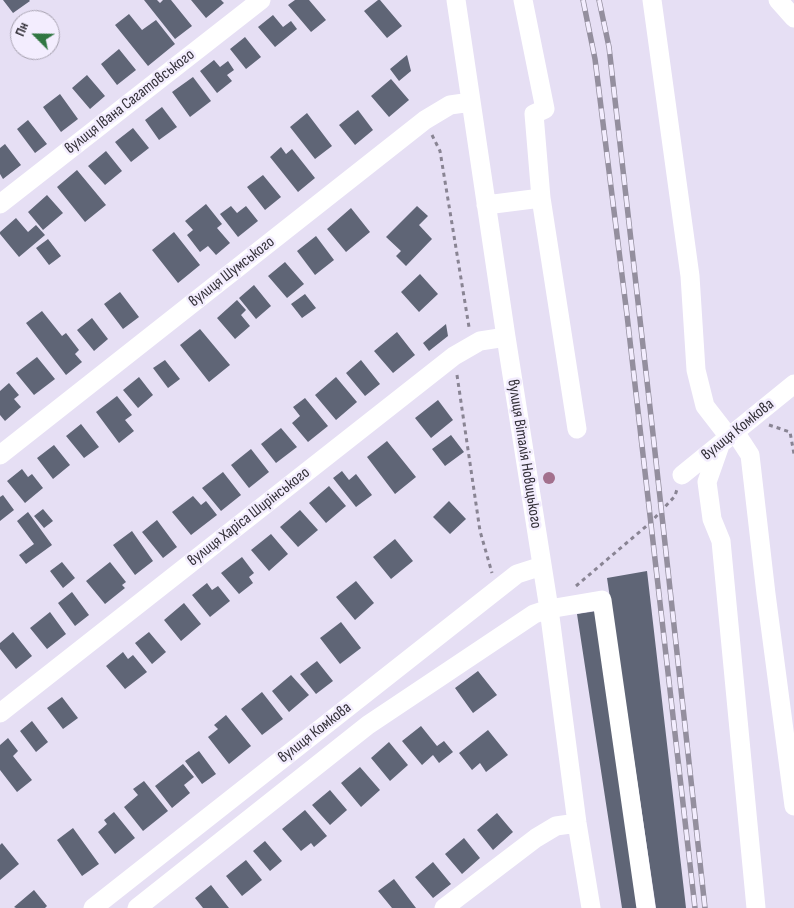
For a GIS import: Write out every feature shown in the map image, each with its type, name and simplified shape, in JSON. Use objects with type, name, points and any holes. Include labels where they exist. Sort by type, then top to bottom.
[{"type":"street","name":"вулиця Івана Сагатовського","points":[[0,204],[261,0]]},
{"type":"street","name":"вулиця Віталія Новицького","points":[[456,0],[506,338],[549,609],[577,823],[591,908]]},
{"type":"street","points":[[523,0],[545,109],[534,114],[540,198],[577,429]]},
{"type":"street","points":[[652,0],[690,276],[696,370],[705,406],[728,438],[750,455],[794,806]]},
{"type":"street","points":[[778,0],[794,18]]},
{"type":"street","name":"вулиця Шумського","points":[[0,455],[425,120],[450,106],[471,102]]},
{"type":"street","points":[[486,205],[540,198]]},
{"type":"street","name":"вулиця Харіса Ширінського","points":[[0,713],[454,356],[480,341],[506,338]]},
{"type":"street","name":"вулиця Комкова","points":[[682,475],[794,384]]},
{"type":"street","points":[[728,438],[707,482],[712,519],[721,541],[756,908]]},
{"type":"street","name":"вулиця Комкова","points":[[93,908],[517,574],[542,566]]},
{"type":"street","name":"вулиця Комкова","points":[[137,908],[368,725],[534,614],[549,609],[602,600],[646,908]]},
{"type":"street","points":[[444,908],[536,838],[556,826],[577,823]]},
{"type":"path","points":[[425,120],[440,151],[472,345]]},
{"type":"path","points":[[454,356],[480,531],[496,590]]},
{"type":"path","points":[[751,419],[790,432],[794,454]]},
{"type":"path","points":[[570,591],[661,512],[675,496],[682,475]]},
{"type":"building","points":[[3,0],[30,1],[17,10],[11,10]]},
{"type":"building","points":[[144,0],[157,0],[160,3],[163,0],[171,0],[192,26],[175,39]]},
{"type":"building","points":[[191,0],[221,0],[224,3],[206,18]]},
{"type":"building","points":[[295,0],[309,0],[326,20],[311,32],[288,5]]},
{"type":"building","points":[[378,0],[402,26],[387,38],[364,11]]},
{"type":"building","points":[[129,14],[142,30],[156,20],[175,44],[148,66],[115,25]]},
{"type":"building","points":[[273,15],[283,27],[291,21],[297,29],[275,47],[258,27]]},
{"type":"building","points":[[245,37],[261,57],[246,69],[230,49]]},
{"type":"building","points":[[119,49],[136,70],[117,85],[101,64]]},
{"type":"building","points":[[407,55],[411,71],[399,81],[390,69]]},
{"type":"building","points":[[214,60],[220,67],[228,61],[234,70],[227,75],[232,81],[217,93],[200,71]]},
{"type":"building","points":[[87,75],[105,96],[90,109],[72,88]]},
{"type":"building","points":[[193,77],[211,101],[190,117],[172,92]]},
{"type":"building","points":[[391,79],[409,100],[389,117],[371,96]]},
{"type":"building","points":[[60,94],[78,119],[61,132],[43,107]]},
{"type":"building","points":[[162,107],[177,127],[159,140],[145,120]]},
{"type":"building","points":[[358,110],[373,130],[355,145],[339,125]]},
{"type":"building","points":[[307,113],[332,146],[315,159],[290,127]]},
{"type":"building","points":[[28,120],[47,144],[35,153],[17,129]]},
{"type":"building","points":[[133,128],[149,148],[131,162],[115,142]]},
{"type":"building","points":[[5,144],[21,165],[3,179],[0,174],[0,148]]},
{"type":"building","points":[[281,147],[286,154],[292,149],[315,178],[298,192],[270,157]]},
{"type":"building","points":[[106,151],[122,171],[105,185],[88,166]]},
{"type":"building","points":[[77,170],[106,205],[85,222],[57,187]]},
{"type":"building","points":[[263,175],[281,197],[265,210],[247,187]]},
{"type":"building","points":[[47,195],[63,213],[43,230],[28,212]]},
{"type":"building","points":[[206,204],[222,224],[217,228],[230,243],[216,255],[208,246],[200,252],[187,235],[193,230],[185,221]]},
{"type":"building","points":[[231,206],[237,213],[246,206],[258,221],[238,237],[220,214]]},
{"type":"building","points":[[417,206],[428,216],[419,225],[432,239],[406,266],[396,256],[401,251],[386,237]]},
{"type":"building","points":[[351,208],[370,232],[346,252],[327,229]]},
{"type":"building","points":[[16,218],[28,232],[36,225],[45,235],[19,257],[0,234]]},
{"type":"building","points":[[174,232],[200,265],[178,283],[152,250]]},
{"type":"building","points":[[316,236],[334,260],[315,275],[297,251]]},
{"type":"building","points":[[48,239],[61,256],[49,265],[36,248]]},
{"type":"building","points":[[285,262],[304,284],[287,298],[268,276]]},
{"type":"building","points":[[420,274],[438,294],[419,312],[401,292]]},
{"type":"building","points":[[254,285],[271,306],[256,319],[239,298]]},
{"type":"building","points":[[120,292],[139,317],[123,329],[104,304]]},
{"type":"building","points":[[305,294],[316,308],[302,318],[291,304]]},
{"type":"building","points":[[237,300],[246,310],[241,315],[250,326],[235,339],[217,318]]},
{"type":"building","points":[[42,311],[62,336],[66,333],[79,350],[75,354],[82,362],[66,375],[26,323]]},
{"type":"building","points":[[92,318],[108,339],[94,351],[77,330]]},
{"type":"building","points":[[446,324],[448,336],[429,351],[423,343]]},
{"type":"building","points":[[200,329],[230,365],[209,382],[180,345]]},
{"type":"building","points":[[397,332],[415,355],[393,373],[374,351]]},
{"type":"building","points":[[37,357],[55,379],[34,395],[16,373]]},
{"type":"building","points":[[165,360],[180,379],[168,388],[153,368]]},
{"type":"building","points":[[361,360],[380,384],[365,396],[346,373]]},
{"type":"building","points":[[139,377],[153,395],[138,408],[123,390]]},
{"type":"building","points":[[336,377],[357,402],[336,420],[315,395]]},
{"type":"building","points":[[9,383],[19,395],[14,399],[21,407],[5,421],[0,415],[0,391]]},
{"type":"building","points":[[117,396],[132,415],[125,420],[134,431],[119,443],[96,412]]},
{"type":"building","points":[[305,398],[328,426],[308,442],[292,423],[300,416],[293,407]]},
{"type":"building","points":[[438,400],[453,420],[431,438],[415,418]]},
{"type":"building","points":[[81,424],[99,447],[84,458],[66,436]]},
{"type":"building","points":[[281,428],[297,447],[276,463],[261,444]]},
{"type":"building","points":[[451,435],[464,452],[445,466],[432,449]]},
{"type":"building","points":[[387,441],[416,477],[395,494],[367,457]]},
{"type":"building","points":[[54,445],[70,465],[53,479],[37,458]]},
{"type":"building","points":[[251,449],[269,472],[249,488],[231,465]]},
{"type":"building","points":[[22,469],[28,477],[32,474],[43,488],[25,503],[7,481]]},
{"type":"building","points":[[342,471],[349,480],[356,474],[372,495],[356,507],[333,478]]},
{"type":"building","points":[[223,472],[241,495],[221,511],[202,488]]},
{"type":"building","points":[[329,486],[346,506],[326,523],[309,503]]},
{"type":"building","points":[[3,495],[14,510],[0,521],[0,497]]},
{"type":"building","points":[[193,496],[201,505],[206,501],[217,515],[191,535],[172,512]]},
{"type":"building","points":[[449,501],[466,519],[450,534],[433,517]]},
{"type":"building","points":[[43,509],[53,521],[44,528],[34,516]]},
{"type":"building","points":[[300,510],[318,530],[298,547],[280,527]]},
{"type":"building","points":[[28,512],[52,545],[26,564],[19,555],[34,544],[17,521]]},
{"type":"building","points":[[157,520],[177,547],[163,558],[142,532]]},
{"type":"building","points":[[132,531],[153,561],[135,575],[113,545]]},
{"type":"building","points":[[271,534],[288,554],[269,571],[251,550]]},
{"type":"building","points":[[395,539],[413,561],[391,579],[373,557]]},
{"type":"building","points":[[242,557],[254,573],[249,577],[253,583],[239,594],[221,573]]},
{"type":"building","points":[[62,562],[75,578],[63,588],[50,571]]},
{"type":"building","points":[[110,562],[126,582],[122,585],[125,588],[105,604],[86,581]]},
{"type":"building","points":[[647,571],[686,908],[656,908],[607,578]]},
{"type":"building","points":[[356,581],[374,603],[355,620],[336,597]]},
{"type":"building","points":[[207,583],[212,590],[218,586],[230,601],[210,617],[192,595]]},
{"type":"building","points":[[72,592],[89,615],[75,626],[58,603]]},
{"type":"building","points":[[184,603],[201,624],[181,641],[164,620]]},
{"type":"building","points":[[597,611],[641,908],[622,908],[577,614]]},
{"type":"building","points":[[50,612],[66,634],[47,649],[30,628]]},
{"type":"building","points":[[341,622],[361,648],[340,664],[320,638]]},
{"type":"building","points":[[13,632],[32,656],[16,669],[0,649],[0,643]]},
{"type":"building","points":[[149,632],[166,652],[152,664],[135,643]]},
{"type":"building","points":[[123,652],[128,659],[133,655],[147,672],[125,689],[106,666]]},
{"type":"building","points":[[317,661],[333,681],[316,694],[300,674]]},
{"type":"building","points":[[478,671],[497,695],[473,713],[455,688]]},
{"type":"building","points":[[291,675],[309,695],[289,712],[272,691]]},
{"type":"building","points":[[262,692],[283,719],[262,735],[241,709]]},
{"type":"building","points":[[62,697],[78,718],[63,729],[47,708]]},
{"type":"building","points":[[226,715],[251,746],[229,764],[208,737],[218,729],[214,725]]},
{"type":"building","points":[[32,721],[48,742],[36,752],[20,731]]},
{"type":"building","points":[[421,726],[437,746],[444,741],[453,752],[439,763],[433,755],[422,765],[402,741]]},
{"type":"building","points":[[488,730],[508,755],[486,772],[480,763],[472,770],[459,753]]},
{"type":"building","points":[[8,738],[18,751],[13,756],[32,780],[17,792],[0,770],[0,745]]},
{"type":"building","points":[[389,742],[408,765],[390,781],[371,758]]},
{"type":"building","points":[[199,751],[216,774],[202,784],[185,761]]},
{"type":"building","points":[[183,764],[194,777],[184,785],[190,793],[172,808],[155,786]]},
{"type":"building","points":[[360,767],[380,790],[361,807],[341,783]]},
{"type":"building","points":[[144,781],[168,811],[143,831],[124,807],[138,795],[133,789]]},
{"type":"building","points":[[330,790],[347,810],[330,825],[312,805]]},
{"type":"building","points":[[305,810],[327,836],[314,847],[311,843],[301,851],[282,829]]},
{"type":"building","points":[[114,812],[135,838],[115,854],[98,832],[107,824],[104,820]]},
{"type":"building","points":[[497,813],[513,832],[493,850],[477,830]]},
{"type":"building","points":[[73,828],[99,864],[82,876],[57,840]]},
{"type":"building","points":[[464,838],[480,858],[462,874],[445,854]]},
{"type":"building","points":[[265,841],[282,861],[270,871],[253,851]]},
{"type":"building","points":[[2,843],[19,864],[0,880],[0,845]]},
{"type":"building","points":[[246,860],[262,880],[242,896],[226,876]]},
{"type":"building","points":[[433,862],[451,884],[433,898],[415,877]]},
{"type":"building","points":[[394,879],[416,908],[392,908],[378,891]]},
{"type":"building","points":[[211,885],[229,908],[203,908],[195,898]]},
{"type":"building","points":[[34,890],[47,906],[45,908],[14,907]]},
{"type":"railway","points":[[583,0],[595,59],[627,315],[695,908]]},
{"type":"railway","points":[[599,0],[609,47],[705,908]]}]
